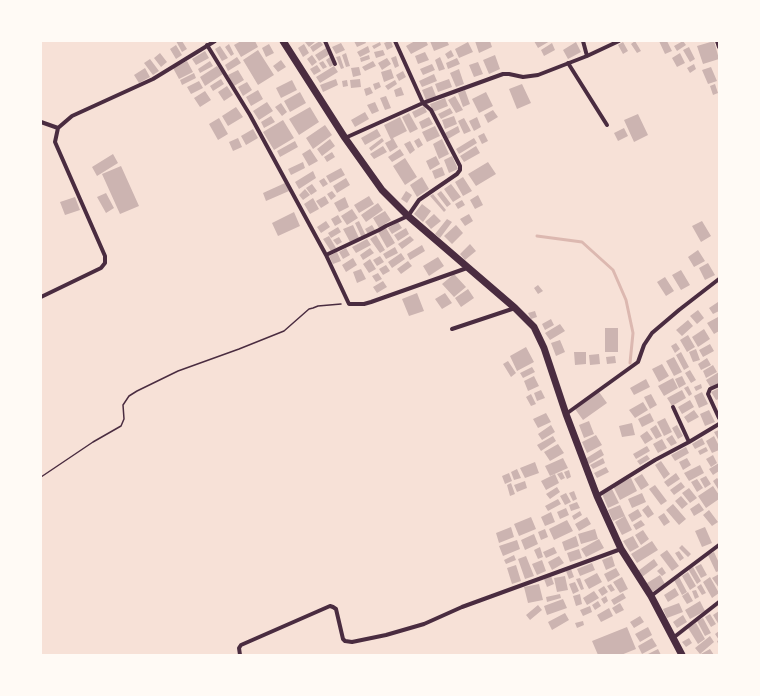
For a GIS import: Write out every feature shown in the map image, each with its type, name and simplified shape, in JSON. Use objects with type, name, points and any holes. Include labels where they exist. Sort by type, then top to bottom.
[{"type":"main road","points":[[283,41],[376,184],[408,216],[515,308],[534,327],[542,341],[566,414],[597,496],[622,550],[651,596],[682,655]]},
{"type":"street","points":[[41,297],[101,268],[105,263],[105,256],[55,142],[58,128],[72,116],[152,79],[215,41]]},
{"type":"street","points":[[325,41],[335,64]]},
{"type":"street","points":[[326,255],[408,216],[419,200],[457,174],[460,168],[431,110],[423,103],[395,41]]},
{"type":"street","points":[[583,41],[587,56]]},
{"type":"street","points":[[345,138],[423,103],[503,74],[523,77],[538,75],[587,56],[619,41]]},
{"type":"street","points":[[717,41],[719,48]]},
{"type":"street","points":[[207,45],[250,115],[326,255],[349,304],[364,304],[371,302],[467,268]]},
{"type":"street","points":[[568,63],[607,125]]},
{"type":"street","points":[[41,122],[58,128]]},
{"type":"street","points":[[566,414],[638,362],[644,345],[652,334],[679,310],[719,280]]},
{"type":"street","points":[[452,329],[515,308]]},
{"type":"street","points":[[719,385],[710,390],[708,394],[719,418]]},
{"type":"street","points":[[673,407],[690,442]]},
{"type":"street","points":[[597,496],[655,460],[690,442],[719,424]]},
{"type":"street","points":[[651,596],[719,545]]},
{"type":"street","points":[[240,655],[239,648],[241,645],[330,606],[336,609],[343,639],[345,641],[352,642],[424,624],[462,606],[622,550]]},
{"type":"street","points":[[673,639],[719,602]]},
{"type":"path","points":[[41,477],[93,442],[121,426],[124,419],[123,405],[129,396],[137,391],[178,371],[284,331],[309,310],[318,306],[349,304]]},
{"type":"building","points":[[176,41],[182,41],[187,49],[182,52]]},
{"type":"building","points":[[241,41],[255,41],[258,47],[241,57],[234,45]]},
{"type":"building","points":[[320,41],[323,45],[313,52],[310,47]]},
{"type":"building","points":[[354,41],[365,41],[366,43],[357,47]]},
{"type":"building","points":[[391,41],[393,47],[387,50],[384,43]]},
{"type":"building","points":[[415,41],[426,41],[428,45],[411,54],[406,46]]},
{"type":"building","points":[[430,41],[447,41],[449,45],[434,51]]},
{"type":"building","points":[[475,41],[490,41],[492,47],[479,53]]},
{"type":"building","points":[[534,41],[550,41],[538,48]]},
{"type":"building","points":[[635,41],[641,51],[637,53],[631,44]]},
{"type":"building","points":[[659,41],[667,41],[672,51],[665,54]]},
{"type":"building","points":[[683,41],[686,45],[677,51],[674,46]]},
{"type":"building","points":[[714,41],[719,59],[703,64],[697,46]]},
{"type":"building","points":[[305,42],[315,42],[309,47]]},
{"type":"building","points":[[380,42],[381,45],[374,49],[372,46]]},
{"type":"building","points":[[468,42],[473,52],[459,58],[455,49]]},
{"type":"building","points":[[576,42],[581,52],[568,59],[563,50]]},
{"type":"building","points":[[623,42],[628,51],[623,54],[618,45]]},
{"type":"building","points":[[341,43],[345,50],[336,54],[332,47]]},
{"type":"building","points":[[552,43],[555,50],[544,56],[541,50]]},
{"type":"building","points":[[229,44],[234,54],[231,56],[225,47]]},
{"type":"building","points":[[269,44],[274,53],[266,57],[262,48]]},
{"type":"building","points":[[304,44],[309,53],[303,57],[298,48]]},
{"type":"building","points":[[176,45],[182,55],[176,59],[170,49]]},
{"type":"building","points":[[220,46],[228,58],[222,61],[215,49]]},
{"type":"building","points":[[368,46],[370,52],[360,57],[357,52]]},
{"type":"building","points":[[689,47],[695,59],[690,62],[683,50]]},
{"type":"building","points":[[326,48],[330,54],[319,61],[315,55]]},
{"type":"building","points":[[258,50],[274,75],[258,85],[243,60]]},
{"type":"building","points":[[383,50],[385,55],[376,58],[374,52]]},
{"type":"building","points":[[451,50],[454,56],[448,59],[445,54]]},
{"type":"building","points":[[205,51],[209,58],[196,65],[192,59]]},
{"type":"building","points":[[425,52],[429,60],[418,64],[415,56]]},
{"type":"building","points":[[160,53],[167,62],[161,67],[154,58]]},
{"type":"building","points":[[346,53],[350,66],[346,67],[342,55]]},
{"type":"building","points":[[680,53],[685,63],[677,67],[672,58]]},
{"type":"building","points":[[312,55],[317,62],[312,66],[307,59]]},
{"type":"building","points":[[369,55],[370,59],[361,62],[360,58]]},
{"type":"building","points":[[495,55],[500,69],[489,74],[483,60]]},
{"type":"building","points":[[340,56],[344,68],[341,69],[336,57]]},
{"type":"building","points":[[396,56],[399,66],[395,68],[391,58]]},
{"type":"building","points":[[237,57],[241,63],[228,71],[225,65]]},
{"type":"building","points":[[330,57],[335,64],[330,67],[326,60]]},
{"type":"building","points":[[440,57],[445,69],[439,71],[435,60]]},
{"type":"building","points":[[387,58],[391,64],[382,70],[378,63]]},
{"type":"building","points":[[457,58],[460,64],[448,69],[446,63]]},
{"type":"building","points":[[150,59],[159,71],[153,75],[144,63]]},
{"type":"building","points":[[281,60],[286,67],[278,72],[273,66]]},
{"type":"building","points":[[187,61],[193,72],[179,79],[173,68]]},
{"type":"building","points":[[210,61],[213,66],[200,73],[198,69]]},
{"type":"building","points":[[323,61],[327,67],[323,69],[319,63]]},
{"type":"building","points":[[373,61],[376,66],[365,71],[362,67]]},
{"type":"building","points":[[478,62],[483,74],[474,77],[469,65]]},
{"type":"building","points":[[432,64],[435,70],[423,75],[420,69]]},
{"type":"building","points":[[694,64],[696,69],[690,73],[687,68]]},
{"type":"building","points":[[317,65],[321,71],[314,75],[310,69]]},
{"type":"building","points":[[217,66],[223,74],[205,86],[200,77]]},
{"type":"building","points":[[334,66],[338,72],[320,83],[316,77]]},
{"type":"building","points":[[359,67],[361,75],[353,77],[351,68]]},
{"type":"building","points":[[711,67],[717,81],[708,84],[702,70]]},
{"type":"building","points":[[145,68],[150,77],[139,83],[134,75]]},
{"type":"building","points":[[391,69],[394,78],[384,82],[381,72]]},
{"type":"building","points":[[459,69],[464,84],[456,87],[450,73]]},
{"type":"building","points":[[238,70],[244,80],[234,86],[228,75]]},
{"type":"building","points":[[403,71],[406,77],[399,81],[396,75]]},
{"type":"building","points":[[194,73],[196,78],[182,85],[180,80]]},
{"type":"building","points":[[434,74],[437,81],[422,87],[419,81]]},
{"type":"building","points":[[221,79],[224,84],[213,91],[210,86]]},
{"type":"building","points":[[336,79],[338,85],[323,92],[320,85]]},
{"type":"building","points":[[360,79],[361,87],[351,88],[350,80]]},
{"type":"building","points":[[449,79],[452,87],[438,92],[435,84]]},
{"type":"building","points":[[292,80],[297,90],[281,98],[276,88]]},
{"type":"building","points":[[347,80],[348,86],[343,87],[342,81]]},
{"type":"building","points":[[395,80],[397,84],[388,90],[385,86]]},
{"type":"building","points":[[199,81],[203,88],[191,94],[187,87]]},
{"type":"building","points":[[247,82],[252,90],[243,96],[238,87]]},
{"type":"building","points":[[379,82],[381,87],[375,90],[373,84]]},
{"type":"building","points":[[522,84],[531,103],[517,109],[509,89]]},
{"type":"building","points":[[715,84],[718,93],[713,95],[710,86]]},
{"type":"building","points":[[227,86],[233,95],[224,101],[218,92]]},
{"type":"building","points":[[432,86],[436,96],[426,100],[422,90]]},
{"type":"building","points":[[370,87],[373,93],[366,96],[364,89]]},
{"type":"building","points":[[401,87],[404,95],[396,97],[394,90]]},
{"type":"building","points":[[258,90],[263,99],[251,106],[246,97]]},
{"type":"building","points":[[465,90],[470,104],[463,107],[458,93]]},
{"type":"building","points":[[205,91],[211,100],[200,107],[194,98]]},
{"type":"building","points":[[300,92],[306,103],[290,112],[284,101]]},
{"type":"building","points":[[486,92],[493,106],[479,113],[472,99]]},
{"type":"building","points":[[386,96],[391,108],[385,110],[380,98]]},
{"type":"building","points":[[455,96],[463,110],[456,113],[448,100]]},
{"type":"building","points":[[445,98],[448,106],[433,112],[430,104]]},
{"type":"building","points":[[267,102],[273,111],[259,120],[253,111]]},
{"type":"building","points":[[375,102],[379,111],[372,114],[367,105]]},
{"type":"building","points":[[281,103],[287,112],[282,116],[275,107]]},
{"type":"building","points":[[424,106],[427,112],[415,118],[412,112]]},
{"type":"building","points":[[236,107],[243,117],[228,126],[222,116]]},
{"type":"building","points":[[310,107],[319,122],[299,135],[289,119]]},
{"type":"building","points":[[450,108],[453,113],[441,119],[438,114]]},
{"type":"building","points":[[493,110],[498,117],[488,123],[484,115]]},
{"type":"building","points":[[365,112],[369,119],[355,127],[351,120]]},
{"type":"building","points":[[409,113],[418,129],[410,133],[402,117]]},
{"type":"building","points":[[638,114],[648,135],[634,142],[624,120]]},
{"type":"building","points":[[271,116],[275,122],[264,128],[261,122]]},
{"type":"building","points":[[454,116],[457,124],[445,129],[442,120]]},
{"type":"building","points":[[400,117],[407,131],[393,138],[398,147],[390,152],[385,143],[391,140],[384,125]]},
{"type":"building","points":[[429,117],[433,124],[422,129],[419,122]]},
{"type":"building","points":[[477,117],[481,127],[474,131],[469,121]]},
{"type":"building","points":[[219,118],[228,134],[218,140],[209,124]]},
{"type":"building","points":[[464,118],[471,131],[464,134],[458,121]]},
{"type":"building","points":[[283,120],[294,138],[274,150],[263,132]]},
{"type":"building","points":[[325,125],[332,135],[313,149],[306,138]]},
{"type":"building","points":[[435,126],[440,136],[427,142],[422,132]]},
{"type":"building","points":[[458,126],[460,132],[448,139],[445,133]]},
{"type":"building","points":[[624,128],[628,136],[618,141],[614,133]]},
{"type":"building","points":[[253,129],[258,138],[246,145],[241,136]]},
{"type":"building","points":[[377,129],[381,136],[365,145],[361,138]]},
{"type":"building","points":[[484,133],[488,141],[482,144],[478,136]]},
{"type":"building","points":[[238,138],[242,147],[233,151],[229,142]]},
{"type":"building","points":[[382,138],[384,141],[371,151],[369,148]]},
{"type":"building","points":[[419,138],[423,145],[418,148],[414,141]]},
{"type":"building","points":[[474,138],[477,143],[459,154],[456,149]]},
{"type":"building","points":[[330,139],[335,146],[322,156],[317,149]]},
{"type":"building","points":[[442,139],[449,154],[439,159],[433,144]]},
{"type":"building","points":[[295,141],[298,147],[280,157],[277,151]]},
{"type":"building","points":[[410,141],[415,150],[410,154],[404,144]]},
{"type":"building","points":[[383,146],[387,152],[374,159],[370,154]]},
{"type":"building","points":[[476,146],[480,153],[464,162],[460,156]]},
{"type":"building","points":[[310,149],[318,161],[309,166],[302,154]]},
{"type":"building","points":[[400,149],[404,155],[392,162],[388,157]]},
{"type":"building","points":[[332,152],[335,157],[327,162],[324,157]]},
{"type":"building","points":[[113,154],[118,163],[97,176],[92,167]]},
{"type":"building","points":[[436,156],[440,164],[430,170],[426,161]]},
{"type":"building","points":[[452,156],[458,169],[449,173],[444,160]]},
{"type":"building","points":[[405,158],[417,177],[405,185],[393,166]]},
{"type":"building","points":[[303,162],[305,168],[291,175],[288,169]]},
{"type":"building","points":[[488,162],[496,174],[476,186],[468,174]]},
{"type":"building","points":[[121,166],[139,206],[120,214],[102,174]]},
{"type":"building","points":[[442,167],[445,175],[435,179],[432,171]]},
{"type":"building","points":[[341,168],[345,175],[330,183],[326,176]]},
{"type":"building","points":[[313,171],[316,178],[299,189],[295,182]]},
{"type":"building","points":[[422,177],[429,189],[417,197],[410,185]]},
{"type":"building","points":[[463,177],[472,191],[463,196],[455,182]]},
{"type":"building","points":[[324,178],[328,184],[323,187],[319,181]]},
{"type":"building","points":[[346,178],[350,185],[337,193],[333,186]]},
{"type":"building","points":[[285,183],[289,191],[266,201],[263,193]]},
{"type":"building","points":[[312,184],[317,191],[311,195],[306,188]]},
{"type":"building","points":[[451,184],[461,197],[453,202],[444,189]]},
{"type":"building","points":[[305,189],[310,195],[303,200],[299,195]]},
{"type":"building","points":[[332,191],[336,196],[331,200],[327,194]]},
{"type":"building","points":[[406,191],[412,195],[407,203],[401,199]]},
{"type":"building","points":[[441,191],[451,204],[447,207],[437,194]]},
{"type":"building","points":[[106,193],[114,208],[106,213],[97,197]]},
{"type":"building","points":[[433,194],[446,210],[444,212],[430,196]]},
{"type":"building","points":[[478,195],[483,205],[475,209],[470,200]]},
{"type":"building","points":[[325,196],[329,203],[321,208],[316,201]]},
{"type":"building","points":[[369,196],[374,204],[359,213],[354,205]]},
{"type":"building","points":[[75,197],[80,210],[65,215],[60,202]]},
{"type":"building","points":[[345,197],[349,207],[339,212],[334,203]]},
{"type":"building","points":[[313,198],[319,209],[310,214],[304,204]]},
{"type":"building","points":[[462,200],[465,205],[458,209],[455,204]]},
{"type":"building","points":[[378,203],[383,210],[366,222],[361,215]]},
{"type":"building","points":[[422,204],[431,211],[423,222],[414,214]]},
{"type":"building","points":[[352,209],[358,218],[347,225],[341,216]]},
{"type":"building","points":[[385,211],[391,220],[379,228],[373,218]]},
{"type":"building","points":[[294,212],[300,226],[278,236],[272,223]]},
{"type":"building","points":[[434,214],[441,221],[431,229],[425,222]]},
{"type":"building","points":[[469,214],[473,221],[465,226],[460,219]]},
{"type":"building","points":[[338,215],[342,222],[335,226],[331,219]]},
{"type":"building","points":[[447,219],[452,222],[440,238],[435,234]]},
{"type":"building","points":[[326,221],[330,227],[321,233],[317,227]]},
{"type":"building","points":[[359,221],[366,236],[362,238],[355,223]]},
{"type":"building","points":[[702,221],[711,236],[701,242],[692,226]]},
{"type":"building","points":[[398,222],[402,228],[392,234],[388,228]]},
{"type":"building","points":[[353,225],[359,238],[350,242],[343,229]]},
{"type":"building","points":[[372,225],[375,230],[368,234],[365,229]]},
{"type":"building","points":[[456,225],[463,233],[452,244],[444,236]]},
{"type":"building","points":[[338,227],[341,232],[331,238],[328,233]]},
{"type":"building","points":[[386,228],[395,243],[387,248],[378,232]]},
{"type":"building","points":[[406,228],[409,234],[398,241],[394,235]]},
{"type":"building","points":[[376,235],[385,250],[380,253],[370,239]]},
{"type":"building","points":[[329,236],[336,248],[331,251],[323,239]]},
{"type":"building","points":[[410,236],[414,240],[402,249],[398,244]]},
{"type":"building","points":[[339,237],[342,242],[337,245],[333,240]]},
{"type":"building","points":[[367,239],[371,245],[356,253],[352,247]]},
{"type":"building","points":[[470,244],[476,251],[465,260],[460,254]]},
{"type":"building","points":[[422,245],[425,251],[410,260],[407,254]]},
{"type":"building","points":[[395,247],[398,253],[386,259],[383,254]]},
{"type":"building","points":[[346,248],[350,255],[343,259],[339,252]]},
{"type":"building","points":[[370,248],[374,253],[363,260],[360,255]]},
{"type":"building","points":[[698,250],[705,261],[694,267],[688,257]]},
{"type":"building","points":[[337,252],[341,261],[333,264],[329,256]]},
{"type":"building","points":[[401,253],[405,259],[392,268],[388,262]]},
{"type":"building","points":[[380,256],[384,262],[377,266],[373,260]]},
{"type":"building","points":[[438,257],[444,266],[429,276],[423,266]]},
{"type":"building","points":[[353,258],[357,265],[346,272],[342,265]]},
{"type":"building","points":[[370,259],[376,269],[369,273],[363,264]]},
{"type":"building","points":[[408,261],[412,266],[401,274],[397,269]]},
{"type":"building","points":[[708,263],[715,275],[705,280],[699,268]]},
{"type":"building","points":[[386,265],[390,271],[383,275],[379,269]]},
{"type":"building","points":[[361,269],[366,279],[357,283],[353,272]]},
{"type":"building","points":[[681,270],[690,285],[681,290],[672,275]]},
{"type":"building","points":[[378,273],[382,279],[376,282],[372,276]]},
{"type":"building","points":[[454,274],[466,287],[454,297],[442,284]]},
{"type":"building","points":[[665,277],[674,291],[666,296],[657,282]]},
{"type":"building","points":[[383,281],[387,287],[377,293],[373,287]]},
{"type":"building","points":[[538,285],[543,291],[538,294],[534,288]]},
{"type":"building","points":[[468,289],[474,298],[461,307],[455,298]]},
{"type":"building","points":[[417,293],[424,311],[409,316],[402,299]]},
{"type":"building","points":[[445,293],[452,303],[442,309],[435,299]]},
{"type":"building","points":[[718,302],[719,311],[713,314],[709,308]]},
{"type":"building","points":[[698,310],[704,318],[697,324],[690,316]]},
{"type":"building","points":[[535,311],[537,317],[531,319],[528,313]]},
{"type":"building","points":[[718,317],[719,331],[714,334],[707,323]]},
{"type":"building","points":[[551,319],[554,325],[545,330],[542,324]]},
{"type":"building","points":[[688,320],[693,326],[682,336],[676,330]]},
{"type":"building","points":[[560,324],[565,331],[550,340],[545,333]]},
{"type":"building","points":[[605,328],[618,328],[618,352],[605,352]]},
{"type":"building","points":[[704,329],[710,339],[698,347],[692,337]]},
{"type":"building","points":[[688,335],[695,347],[687,352],[680,340]]},
{"type":"building","points":[[560,340],[565,352],[556,356],[551,343]]},
{"type":"building","points":[[676,343],[680,349],[675,353],[671,346]]},
{"type":"building","points":[[710,344],[714,351],[703,357],[699,350]]},
{"type":"building","points":[[526,347],[534,362],[517,371],[510,356]]},
{"type":"building","points":[[696,349],[700,360],[693,362],[689,352]]},
{"type":"building","points":[[574,352],[586,352],[586,364],[575,365]]},
{"type":"building","points":[[681,352],[689,367],[684,370],[676,355]]},
{"type":"building","points":[[599,354],[600,364],[590,365],[589,355]]},
{"type":"building","points":[[615,356],[616,363],[607,364],[606,357]]},
{"type":"building","points":[[674,357],[682,372],[674,376],[666,361]]},
{"type":"building","points":[[707,358],[711,365],[701,370],[698,364]]},
{"type":"building","points":[[508,361],[516,373],[511,377],[503,364]]},
{"type":"building","points":[[662,364],[669,376],[659,382],[652,369]]},
{"type":"building","points":[[713,365],[717,372],[706,378],[703,371]]},
{"type":"building","points":[[532,367],[535,372],[523,378],[520,373]]},
{"type":"building","points":[[690,370],[696,380],[691,383],[685,373]]},
{"type":"building","points":[[719,372],[719,383],[711,388],[706,380]]},
{"type":"building","points":[[534,376],[539,386],[528,391],[524,381]]},
{"type":"building","points":[[682,376],[686,384],[679,388],[675,379]]},
{"type":"building","points":[[673,378],[678,388],[664,396],[658,386]]},
{"type":"building","points":[[646,379],[650,387],[634,395],[630,388]]},
{"type":"building","points":[[701,384],[702,388],[696,391],[694,387]]},
{"type":"building","points":[[688,386],[692,394],[689,396],[684,388]]},
{"type":"building","points":[[719,388],[719,399],[716,400],[711,392]]},
{"type":"building","points":[[541,390],[545,398],[537,401],[534,393]]},
{"type":"building","points":[[682,390],[686,398],[672,406],[667,398]]},
{"type":"building","points":[[599,392],[607,403],[583,420],[575,409]]},
{"type":"building","points":[[702,392],[708,404],[699,408],[694,396]]},
{"type":"building","points":[[531,394],[536,404],[531,406],[526,397]]},
{"type":"building","points":[[651,394],[657,405],[650,409],[644,397]]},
{"type":"building","points":[[690,400],[694,407],[682,414],[678,407]]},
{"type":"building","points":[[643,402],[648,410],[635,418],[629,410]]},
{"type":"building","points":[[694,410],[699,417],[688,423],[684,417]]},
{"type":"building","points":[[709,410],[715,422],[705,426],[700,414]]},
{"type":"building","points":[[546,413],[551,422],[538,428],[533,419]]},
{"type":"building","points":[[650,413],[654,421],[642,427],[638,419]]},
{"type":"building","points":[[665,418],[672,432],[664,436],[657,422]]},
{"type":"building","points":[[589,421],[594,434],[584,438],[579,425]]},
{"type":"building","points":[[632,423],[635,435],[622,437],[619,426]]},
{"type":"building","points":[[551,425],[555,432],[542,440],[538,434]]},
{"type":"building","points":[[656,425],[662,436],[656,439],[650,429]]},
{"type":"building","points":[[677,425],[683,436],[678,439],[672,428]]},
{"type":"building","points":[[719,430],[719,441],[714,432]]},
{"type":"building","points":[[647,431],[653,439],[645,444],[640,436]]},
{"type":"building","points":[[596,435],[602,445],[587,453],[582,442]]},
{"type":"building","points":[[672,435],[677,443],[671,446],[666,439]]},
{"type":"building","points":[[553,436],[556,441],[541,451],[537,445]]},
{"type":"building","points":[[714,436],[719,446],[719,450],[712,453],[706,441]]},
{"type":"building","points":[[702,438],[705,444],[695,449],[692,444]]},
{"type":"building","points":[[662,439],[667,448],[658,453],[653,444]]},
{"type":"building","points":[[558,444],[564,453],[550,461],[544,452]]},
{"type":"building","points":[[647,446],[650,451],[636,459],[633,454]]},
{"type":"building","points":[[686,447],[689,453],[675,461],[671,455]]},
{"type":"building","points":[[706,447],[708,451],[700,455],[698,451]]},
{"type":"building","points":[[601,449],[604,455],[589,464],[585,459]]},
{"type":"building","points":[[647,455],[650,459],[640,465],[637,461]]},
{"type":"building","points":[[713,455],[717,463],[711,467],[706,459]]},
{"type":"building","points":[[563,458],[568,468],[550,476],[545,466]]},
{"type":"building","points":[[603,458],[605,463],[593,469],[590,465]]},
{"type":"building","points":[[687,458],[691,465],[683,470],[679,462]]},
{"type":"building","points":[[661,461],[670,474],[664,479],[655,465]]},
{"type":"building","points":[[535,462],[539,473],[525,478],[520,468]]},
{"type":"building","points":[[719,463],[719,471],[713,475],[709,469]]},
{"type":"building","points":[[700,465],[704,473],[689,481],[684,473]]},
{"type":"building","points":[[606,467],[609,472],[597,478],[594,473]]},
{"type":"building","points":[[517,469],[521,478],[514,480],[511,472]]},
{"type":"building","points":[[569,470],[571,477],[567,479],[564,472]]},
{"type":"building","points":[[562,472],[565,478],[561,480],[557,474]]},
{"type":"building","points":[[509,473],[512,481],[505,484],[502,476]]},
{"type":"building","points":[[676,473],[680,479],[668,487],[664,482]]},
{"type":"building","points":[[555,474],[559,483],[546,490],[541,481]]},
{"type":"building","points":[[642,474],[649,485],[641,490],[634,479]]},
{"type":"building","points":[[706,476],[711,484],[705,488],[700,479]]},
{"type":"building","points":[[631,478],[637,491],[620,500],[613,486]]},
{"type":"building","points":[[717,478],[719,480],[718,489],[713,481]]},
{"type":"building","points":[[697,479],[703,488],[697,492],[691,482]]},
{"type":"building","points":[[525,481],[527,488],[517,492],[514,485]]},
{"type":"building","points":[[681,482],[685,487],[674,495],[670,490]]},
{"type":"building","points":[[511,483],[515,494],[510,496],[507,485]]},
{"type":"building","points":[[655,485],[667,501],[661,505],[649,489]]},
{"type":"building","points":[[713,486],[719,495],[719,499],[706,508],[698,496]]},
{"type":"building","points":[[557,487],[560,492],[550,499],[546,494]]},
{"type":"building","points":[[689,488],[697,498],[690,503],[682,493]]},
{"type":"building","points":[[612,489],[619,503],[608,508],[602,494]]},
{"type":"building","points":[[574,491],[577,499],[573,501],[569,493]]},
{"type":"building","points":[[566,493],[571,502],[565,505],[560,496]]},
{"type":"building","points":[[642,493],[646,502],[632,508],[628,499]]},
{"type":"building","points":[[681,496],[688,504],[682,509],[675,501]]},
{"type":"building","points":[[558,499],[561,504],[548,511],[545,506]]},
{"type":"building","points":[[577,502],[580,508],[571,511],[569,505]]},
{"type":"building","points":[[699,503],[704,510],[694,516],[690,509]]},
{"type":"building","points":[[673,504],[686,519],[679,525],[666,510]]},
{"type":"building","points":[[620,505],[625,516],[613,521],[608,510]]},
{"type":"building","points":[[648,505],[654,514],[648,518],[642,510]]},
{"type":"building","points":[[566,508],[569,515],[560,519],[557,512]]},
{"type":"building","points":[[638,509],[642,516],[632,522],[628,515]]},
{"type":"building","points":[[709,510],[718,522],[712,526],[703,515]]},
{"type":"building","points":[[580,511],[582,515],[574,520],[572,516]]},
{"type":"building","points":[[551,512],[555,522],[545,526],[541,517]]},
{"type":"building","points":[[664,513],[670,522],[664,526],[658,517]]},
{"type":"building","points":[[625,516],[632,530],[622,535],[615,522]]},
{"type":"building","points":[[531,517],[536,529],[519,536],[514,524]]},
{"type":"building","points":[[587,517],[591,524],[579,531],[575,524]]},
{"type":"building","points":[[567,520],[573,531],[554,540],[549,529]]},
{"type":"building","points":[[641,520],[645,525],[636,530],[633,525]]},
{"type":"building","points":[[511,527],[514,537],[499,543],[496,533]]},
{"type":"building","points":[[705,527],[712,543],[702,547],[695,531]]},
{"type":"building","points":[[545,529],[548,537],[541,540],[538,532]]},
{"type":"building","points":[[595,529],[598,539],[581,544],[578,534]]},
{"type":"building","points":[[643,530],[649,539],[641,545],[635,535]]},
{"type":"building","points":[[534,534],[538,544],[525,550],[521,540]]},
{"type":"building","points":[[576,536],[579,546],[565,551],[562,542]]},
{"type":"building","points":[[633,536],[639,547],[630,552],[623,541]]},
{"type":"building","points":[[599,539],[604,548],[586,557],[581,549]]},
{"type":"building","points":[[517,540],[520,549],[503,556],[499,546]]},
{"type":"building","points":[[652,541],[658,550],[637,563],[631,554]]},
{"type":"building","points":[[682,545],[691,554],[688,557],[679,548]]},
{"type":"building","points":[[540,547],[543,557],[538,559],[534,550]]},
{"type":"building","points":[[554,547],[557,553],[546,558],[543,552]]},
{"type":"building","points":[[579,549],[582,558],[570,562],[567,553]]},
{"type":"building","points":[[667,550],[679,566],[672,571],[660,555]]},
{"type":"building","points":[[679,551],[684,558],[680,561],[675,553]]},
{"type":"building","points":[[714,552],[719,563],[719,571],[716,572],[708,555]]},
{"type":"building","points":[[514,555],[516,560],[506,564],[504,560]]},
{"type":"building","points":[[526,556],[534,576],[525,579],[518,559]]},
{"type":"building","points":[[559,556],[564,563],[552,570],[548,562]]},
{"type":"building","points":[[612,556],[615,566],[606,570],[602,560]]},
{"type":"building","points":[[654,559],[658,565],[642,577],[638,571]]},
{"type":"building","points":[[542,560],[546,571],[537,575],[532,564]]},
{"type":"building","points":[[592,563],[595,570],[580,576],[577,569]]},
{"type":"building","points":[[701,564],[707,575],[701,578],[695,567]]},
{"type":"building","points":[[516,565],[521,581],[512,584],[507,568]]},
{"type":"building","points":[[662,567],[666,573],[662,576],[657,571]]},
{"type":"building","points":[[693,567],[701,581],[697,584],[688,569]]},
{"type":"building","points":[[616,568],[620,575],[608,582],[604,574]]},
{"type":"building","points":[[571,569],[574,577],[569,579],[566,571]]},
{"type":"building","points":[[688,572],[696,586],[690,590],[682,576]]},
{"type":"building","points":[[597,573],[602,582],[589,589],[584,580]]},
{"type":"building","points":[[719,574],[719,588],[712,578]]},
{"type":"building","points":[[660,575],[665,584],[652,592],[647,583]]},
{"type":"building","points":[[551,576],[554,584],[547,587],[544,579]]},
{"type":"building","points":[[565,576],[568,590],[557,592],[554,578]]},
{"type":"building","points":[[622,577],[628,589],[620,593],[613,582]]},
{"type":"building","points":[[679,577],[687,592],[682,595],[674,580]]},
{"type":"building","points":[[710,577],[719,593],[712,598],[703,582]]},
{"type":"building","points":[[580,578],[584,589],[581,590],[576,579]]},
{"type":"building","points":[[575,582],[579,591],[573,594],[569,584]]},
{"type":"building","points":[[539,584],[543,600],[528,603],[524,587]]},
{"type":"building","points":[[611,584],[615,590],[611,592],[607,586]]},
{"type":"building","points":[[701,584],[706,593],[702,595],[697,587]]},
{"type":"building","points":[[604,586],[608,592],[602,596],[598,590]]},
{"type":"building","points":[[675,588],[679,595],[668,602],[664,595]]},
{"type":"building","points":[[696,590],[699,597],[695,599],[692,591]]},
{"type":"building","points":[[594,591],[599,598],[587,605],[583,598]]},
{"type":"building","points":[[688,592],[693,601],[687,604],[682,596]]},
{"type":"building","points":[[623,593],[626,598],[614,605],[611,600]]},
{"type":"building","points":[[560,594],[561,598],[547,602],[546,597]]},
{"type":"building","points":[[580,594],[582,604],[576,606],[573,596]]},
{"type":"building","points":[[606,596],[608,601],[604,604],[601,599]]},
{"type":"building","points":[[563,599],[567,608],[547,615],[544,606]]},
{"type":"building","points":[[598,601],[601,606],[595,610],[592,605]]},
{"type":"building","points":[[700,601],[705,611],[690,619],[685,610]]},
{"type":"building","points":[[620,603],[624,610],[616,614],[612,608]]},
{"type":"building","points":[[679,603],[683,612],[667,618],[663,609]]},
{"type":"building","points":[[538,605],[542,610],[530,620],[526,615]]},
{"type":"building","points":[[590,606],[592,612],[583,616],[580,610]]},
{"type":"building","points":[[609,608],[613,616],[601,622],[597,615]]},
{"type":"building","points":[[719,611],[719,625],[713,615]]},
{"type":"building","points":[[565,613],[569,620],[552,630],[548,622]]},
{"type":"building","points":[[710,614],[716,624],[711,627],[705,617]]},
{"type":"building","points":[[683,615],[687,622],[677,628],[673,622]]},
{"type":"building","points":[[640,616],[644,622],[634,628],[630,622]]},
{"type":"building","points":[[703,618],[711,633],[705,636],[697,621]]},
{"type":"building","points":[[583,621],[584,625],[577,628],[575,623]]},
{"type":"building","points":[[696,623],[705,639],[698,644],[688,628]]},
{"type":"building","points":[[627,627],[636,649],[621,655],[598,655],[592,641]]},
{"type":"building","points":[[648,627],[652,635],[640,642],[635,634]]},
{"type":"building","points":[[719,631],[719,640],[715,634]]},
{"type":"building","points":[[710,636],[714,642],[700,654],[695,648]]},
{"type":"building","points":[[652,638],[657,646],[642,654],[638,646]]},
{"type":"building","points":[[689,638],[692,643],[686,647],[682,642]]},
{"type":"building","points":[[658,649],[661,655],[646,655]]},
{"type":"building","points":[[710,649],[714,655],[699,655]]},
{"type":"waterway","points":[[537,236],[582,242],[613,270],[626,300],[633,333],[630,363]]}]
